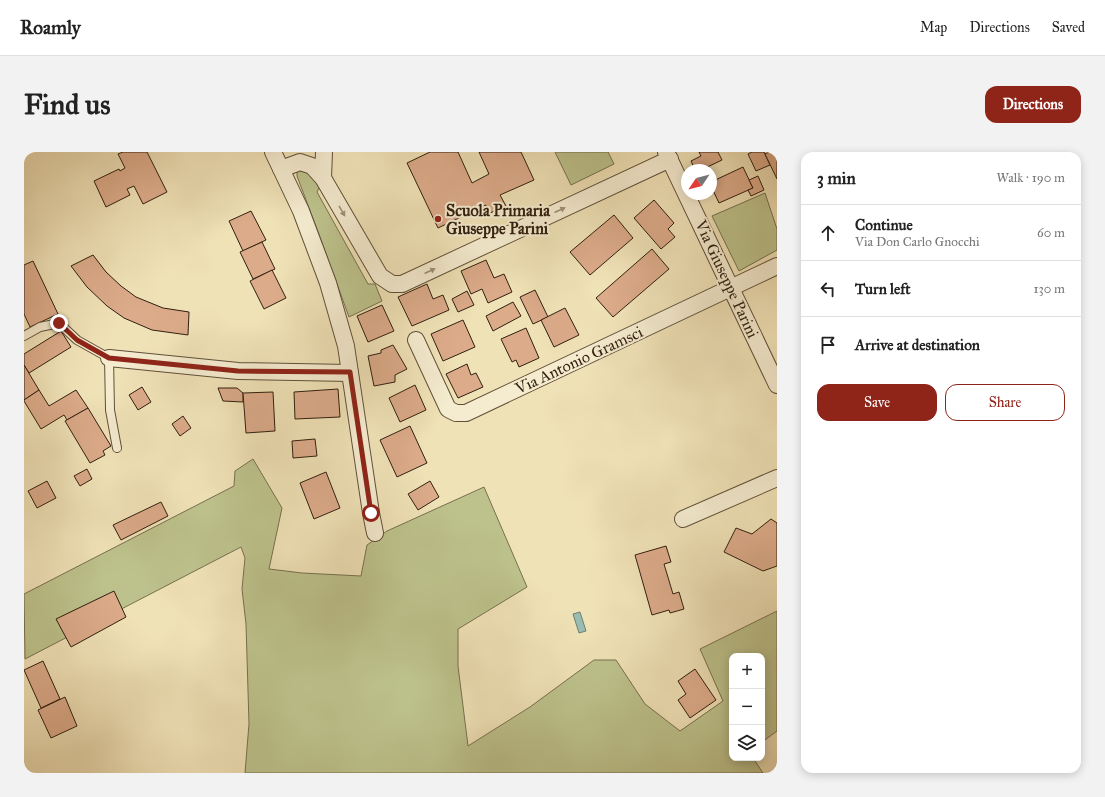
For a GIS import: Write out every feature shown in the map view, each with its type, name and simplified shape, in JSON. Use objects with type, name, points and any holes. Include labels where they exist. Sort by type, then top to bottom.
[{"type":"street","points":[[323,178],[324,152]]},
{"type":"street","points":[[279,158],[312,166],[323,178],[380,276],[392,284],[402,284],[668,156]]},
{"type":"street","name":"Via Giuseppe Parini","points":[[668,156],[777,385]]},
{"type":"street","points":[[279,158],[328,283],[346,346],[371,513],[376,533]]},
{"type":"street","name":"Via Antonio Gramsci","points":[[416,340],[448,409],[456,413],[466,413],[777,266]]},
{"type":"street","points":[[109,358],[238,371],[350,372]]},
{"type":"street","points":[[683,519],[777,478]]},
{"type":"lane","points":[[24,336],[40,326],[59,323],[77,340],[109,358],[110,410],[117,448]]},
{"type":"green space","points":[[555,152],[608,152],[614,164],[571,185]]},
{"type":"green space","points":[[305,168],[321,184],[317,192],[368,284],[375,284],[382,301],[349,317],[297,176],[297,170]]},
{"type":"green space","points":[[765,193],[777,229],[777,250],[739,271],[712,216]]},
{"type":"green space","points":[[253,459],[282,508],[269,569],[302,573],[361,576],[367,545],[387,531],[484,487],[527,587],[458,629],[458,666],[468,746],[530,707],[594,660],[616,660],[645,704],[680,731],[723,701],[700,649],[777,611],[777,731],[765,740],[765,653],[729,653],[729,761],[755,761],[763,773],[245,773],[249,724],[246,624],[242,589],[245,558],[241,547],[25,659],[24,594],[234,486],[235,471]]},
{"type":"water","points":[[580,612],[586,631],[579,633],[573,614]]},
{"type":"building","points":[[123,152],[147,152],[167,192],[143,204],[134,186],[127,189],[130,195],[106,207],[94,181],[119,169],[120,171],[125,168],[118,154]]},
{"type":"building","points":[[430,152],[458,152],[472,183],[489,174],[479,152],[521,152],[534,180],[500,195],[506,206],[490,213],[486,205],[438,228],[407,163]]},
{"type":"building","points":[[699,152],[718,152],[722,160],[714,164],[692,164],[691,161],[701,156]]},
{"type":"building","points":[[752,152],[764,152],[770,165],[756,171],[748,154]]},
{"type":"building","points":[[769,152],[777,152],[777,179],[765,154]]},
{"type":"building","points":[[743,167],[753,188],[719,203],[717,199],[717,179]]},
{"type":"building","points":[[758,176],[764,190],[751,196],[748,190],[753,188],[749,180]]},
{"type":"building","points":[[654,200],[674,223],[668,229],[675,237],[661,249],[634,218]]},
{"type":"building","points":[[251,211],[266,240],[243,251],[229,221]]},
{"type":"building","points":[[614,215],[633,238],[590,275],[570,252]]},
{"type":"building","points":[[262,242],[275,269],[253,279],[240,252]]},
{"type":"building","points":[[652,249],[669,269],[613,317],[596,298]]},
{"type":"building","points":[[93,255],[106,272],[136,297],[163,308],[189,312],[188,335],[152,330],[124,318],[107,306],[87,287],[71,266]]},
{"type":"building","points":[[486,260],[494,278],[504,274],[512,292],[488,303],[482,289],[471,294],[461,271]]},
{"type":"building","points":[[33,261],[58,314],[30,327],[24,314],[24,265]]},
{"type":"building","points":[[272,270],[286,298],[264,309],[250,281]]},
{"type":"building","points":[[427,284],[433,299],[443,295],[449,310],[412,326],[398,297]]},
{"type":"building","points":[[535,290],[548,317],[533,324],[520,297]]},
{"type":"building","points":[[467,291],[474,305],[458,312],[452,299]]},
{"type":"building","points":[[513,302],[521,316],[493,331],[486,316]]},
{"type":"building","points":[[382,305],[394,331],[368,342],[357,316]]},
{"type":"building","points":[[565,308],[579,335],[554,347],[541,320]]},
{"type":"building","points":[[463,320],[475,347],[443,361],[431,334]]},
{"type":"building","points":[[526,328],[539,358],[519,367],[516,360],[512,362],[501,339]]},
{"type":"building","points":[[61,331],[71,347],[29,373],[24,365],[24,354]]},
{"type":"building","points":[[393,345],[407,369],[395,375],[395,382],[374,386],[368,356],[381,353],[381,350]]},
{"type":"building","points":[[467,364],[471,375],[476,373],[483,387],[458,398],[446,374]]},
{"type":"building","points":[[24,365],[39,390],[24,400]]},
{"type":"building","points":[[415,385],[426,410],[400,422],[389,398]]},
{"type":"building","points":[[142,387],[151,402],[138,410],[129,395]]},
{"type":"building","points":[[218,388],[237,388],[243,393],[243,402],[223,401]]},
{"type":"building","points":[[338,389],[340,417],[295,419],[294,392]]},
{"type":"building","points":[[39,390],[49,406],[76,390],[88,408],[67,420],[64,415],[41,429],[24,401]]},
{"type":"building","points":[[273,392],[275,431],[246,433],[243,393]]},
{"type":"building","points":[[88,408],[111,446],[103,451],[105,455],[90,463],[65,421]]},
{"type":"building","points":[[183,416],[191,428],[180,436],[172,424]]},
{"type":"building","points":[[410,426],[427,463],[397,477],[380,440]]},
{"type":"building","points":[[315,439],[317,456],[293,458],[292,441]]},
{"type":"building","points":[[87,469],[92,479],[80,486],[74,476]]},
{"type":"building","points":[[326,472],[340,508],[314,519],[300,483]]},
{"type":"building","points":[[47,481],[56,498],[37,508],[28,491]]},
{"type":"building","points":[[430,481],[439,497],[418,510],[408,494]]},
{"type":"building","points":[[161,502],[168,516],[121,540],[113,525]]},
{"type":"building","points":[[771,519],[777,523],[777,566],[763,571],[724,552],[736,528],[752,534]]},
{"type":"building","points":[[666,546],[671,562],[664,564],[673,594],[679,592],[684,609],[670,613],[669,610],[652,615],[635,555]]},
{"type":"building","points":[[114,591],[126,617],[71,647],[56,619]]},
{"type":"building","points":[[43,661],[60,699],[41,708],[24,670]]},
{"type":"building","points":[[695,669],[716,700],[690,718],[678,700],[686,694],[678,681]]},
{"type":"building","points":[[65,697],[77,726],[51,738],[38,710]]},
{"type":"place","name":"Scuola Primaria Giuseppe Parini","points":[[438,219]]},
{"type":"route","points":[[59,323],[77,340],[109,358],[238,371],[350,372],[371,513]]}]
